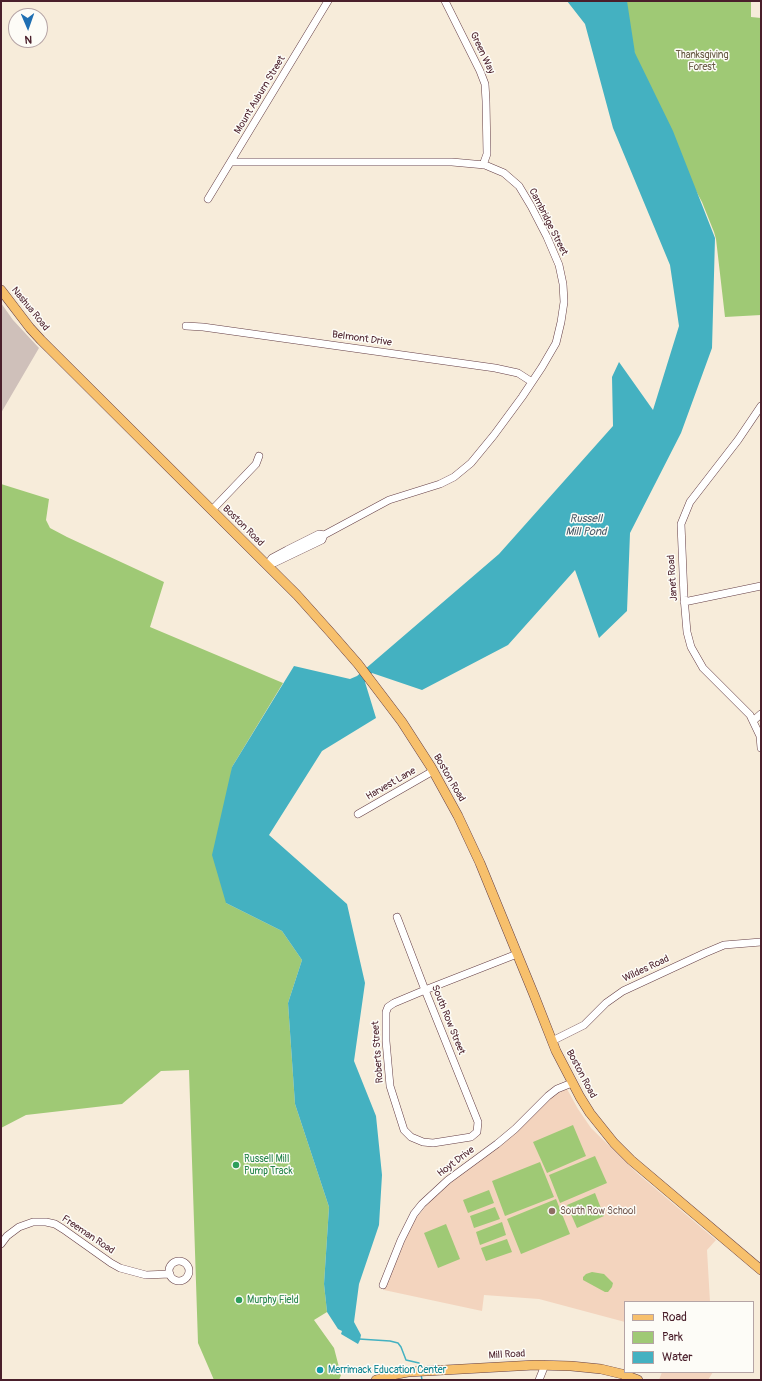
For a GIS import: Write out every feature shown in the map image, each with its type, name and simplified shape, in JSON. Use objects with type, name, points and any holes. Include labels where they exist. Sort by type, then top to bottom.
[{"type":"main road","name":"Nashua Road","points":[[1,290],[30,328],[43,342]]},
{"type":"main road","name":"Boston Road","points":[[43,342],[297,595],[363,670],[402,722],[433,771],[458,816],[480,863],[552,1041],[572,1083],[590,1113],[600,1128],[619,1148],[761,1270]]},
{"type":"main road","name":"Mill Road","points":[[376,1380],[397,1374],[422,1371],[545,1365],[576,1366],[601,1369],[638,1380]]},
{"type":"street","name":"Mount Auburn Street","points":[[208,199],[328,1]]},
{"type":"street","name":"Green Way","points":[[445,1],[485,84],[486,154],[483,165]]},
{"type":"street","name":"Cambridge Street","points":[[231,162],[445,162],[483,165],[504,173],[519,186],[532,206],[559,265],[564,290],[562,322],[556,343],[532,382],[494,436],[471,463],[454,477],[440,484],[389,500],[324,535],[319,534],[287,550],[272,558],[267,565]]},
{"type":"street","name":"Belmont Drive","points":[[186,326],[203,327],[494,368],[518,373],[532,382]]},
{"type":"street","name":"Janet Road","points":[[761,406],[754,418],[690,502],[681,524],[684,602],[687,632],[691,646],[703,668],[750,715],[760,736],[761,748]]},
{"type":"street","points":[[754,418],[761,421]]},
{"type":"street","points":[[212,510],[256,464],[259,456]]},
{"type":"street","points":[[684,602],[761,586]]},
{"type":"street","points":[[753,721],[761,714]]},
{"type":"street","name":"Harvest Lane","points":[[358,814],[433,771]]},
{"type":"street","name":"South Row Street","points":[[397,917],[478,1122],[477,1131]]},
{"type":"street","name":"Wildes Road","points":[[552,1041],[584,1025],[606,1003],[623,991],[724,945],[761,942]]},
{"type":"street","name":"Roberts Street","points":[[477,1131],[471,1137],[433,1143],[423,1142],[411,1137],[404,1130],[390,1086],[386,1041],[386,1012],[388,1007],[394,1003],[517,954]]},
{"type":"street","name":"Hoyt Drive","points":[[383,1285],[401,1240],[414,1214],[422,1204],[448,1180],[515,1129],[548,1096],[557,1089],[572,1083]]},
{"type":"street","name":"Freeman Road","points":[[1,1244],[7,1236],[19,1227],[33,1222],[46,1222],[55,1224],[120,1268],[146,1275],[170,1274]]},
{"type":"street","points":[[538,1380],[545,1365]]},
{"type":"shaded area","points":[[1,303],[13,320],[39,348],[1,413]]},
{"type":"shaded area","name":"South Row School","points":[[567,1089],[591,1128],[637,1173],[716,1240],[707,1250],[710,1301],[624,1301],[624,1322],[539,1299],[484,1295],[482,1311],[384,1290],[413,1222],[431,1200],[554,1094]]},
{"type":"shaded area","points":[[662,1373],[712,1373],[708,1380],[659,1380]]},
{"type":"green space","name":"Thanksgiving Forest","points":[[623,1],[751,1],[751,17],[761,18],[761,315],[725,317],[714,232],[702,202],[638,68]]},
{"type":"green space","points":[[1,484],[49,499],[46,520],[50,528],[164,582],[150,627],[283,683],[232,767],[226,903],[282,931],[302,960],[288,1003],[295,1104],[329,1207],[324,1284],[327,1312],[314,1320],[334,1348],[341,1375],[339,1380],[214,1380],[198,1343],[189,1070],[161,1071],[122,1104],[26,1115],[1,1128]]},
{"type":"green space","points":[[573,1125],[586,1156],[547,1173],[533,1142]]},
{"type":"green space","points":[[595,1156],[607,1183],[560,1203],[549,1175]]},
{"type":"green space","points":[[540,1162],[554,1197],[505,1216],[492,1181]]},
{"type":"green space","points":[[489,1190],[494,1203],[468,1213],[463,1200]]},
{"type":"green space","points":[[595,1193],[604,1216],[577,1228],[567,1205]]},
{"type":"green space","points":[[556,1199],[570,1234],[521,1254],[507,1219]]},
{"type":"green space","points":[[495,1207],[500,1219],[474,1228],[470,1216]]},
{"type":"green space","points":[[502,1222],[506,1235],[480,1245],[476,1232]]},
{"type":"green space","points":[[446,1224],[460,1259],[438,1268],[424,1233]]},
{"type":"green space","points":[[507,1239],[512,1252],[486,1261],[481,1248]]},
{"type":"green space","points":[[592,1272],[604,1274],[613,1283],[608,1292],[605,1292],[583,1280],[583,1277],[586,1274]]},
{"type":"water","name":"Russell Mill Pond","points":[[567,1],[627,1],[635,53],[673,131],[715,238],[712,348],[681,433],[630,533],[627,611],[599,638],[575,570],[508,645],[422,690],[372,673],[365,682],[376,718],[322,751],[269,835],[347,904],[365,983],[354,1061],[376,1116],[382,1175],[379,1225],[359,1284],[354,1322],[361,1335],[358,1344],[341,1334],[342,1331],[338,1329],[327,1312],[324,1284],[329,1207],[295,1104],[288,1003],[302,960],[282,931],[226,903],[212,855],[232,767],[294,666],[350,679],[357,676],[499,554],[613,426],[612,377],[619,362],[653,410],[679,326],[670,265],[613,128],[585,24]]},
{"type":"waterway","points":[[359,1339],[398,1343],[406,1360],[419,1363],[421,1368]]},
{"type":"waterway","points":[[421,1374],[422,1380]]},
{"type":"place","name":"Russell Mill Pump Track","points":[[236,1165]]},
{"type":"place","name":"South Row School","points":[[552,1211]]},
{"type":"place","name":"Murphy Field","points":[[239,1300]]},
{"type":"place","name":"Merrimack Education Center","points":[[320,1370]]}]
